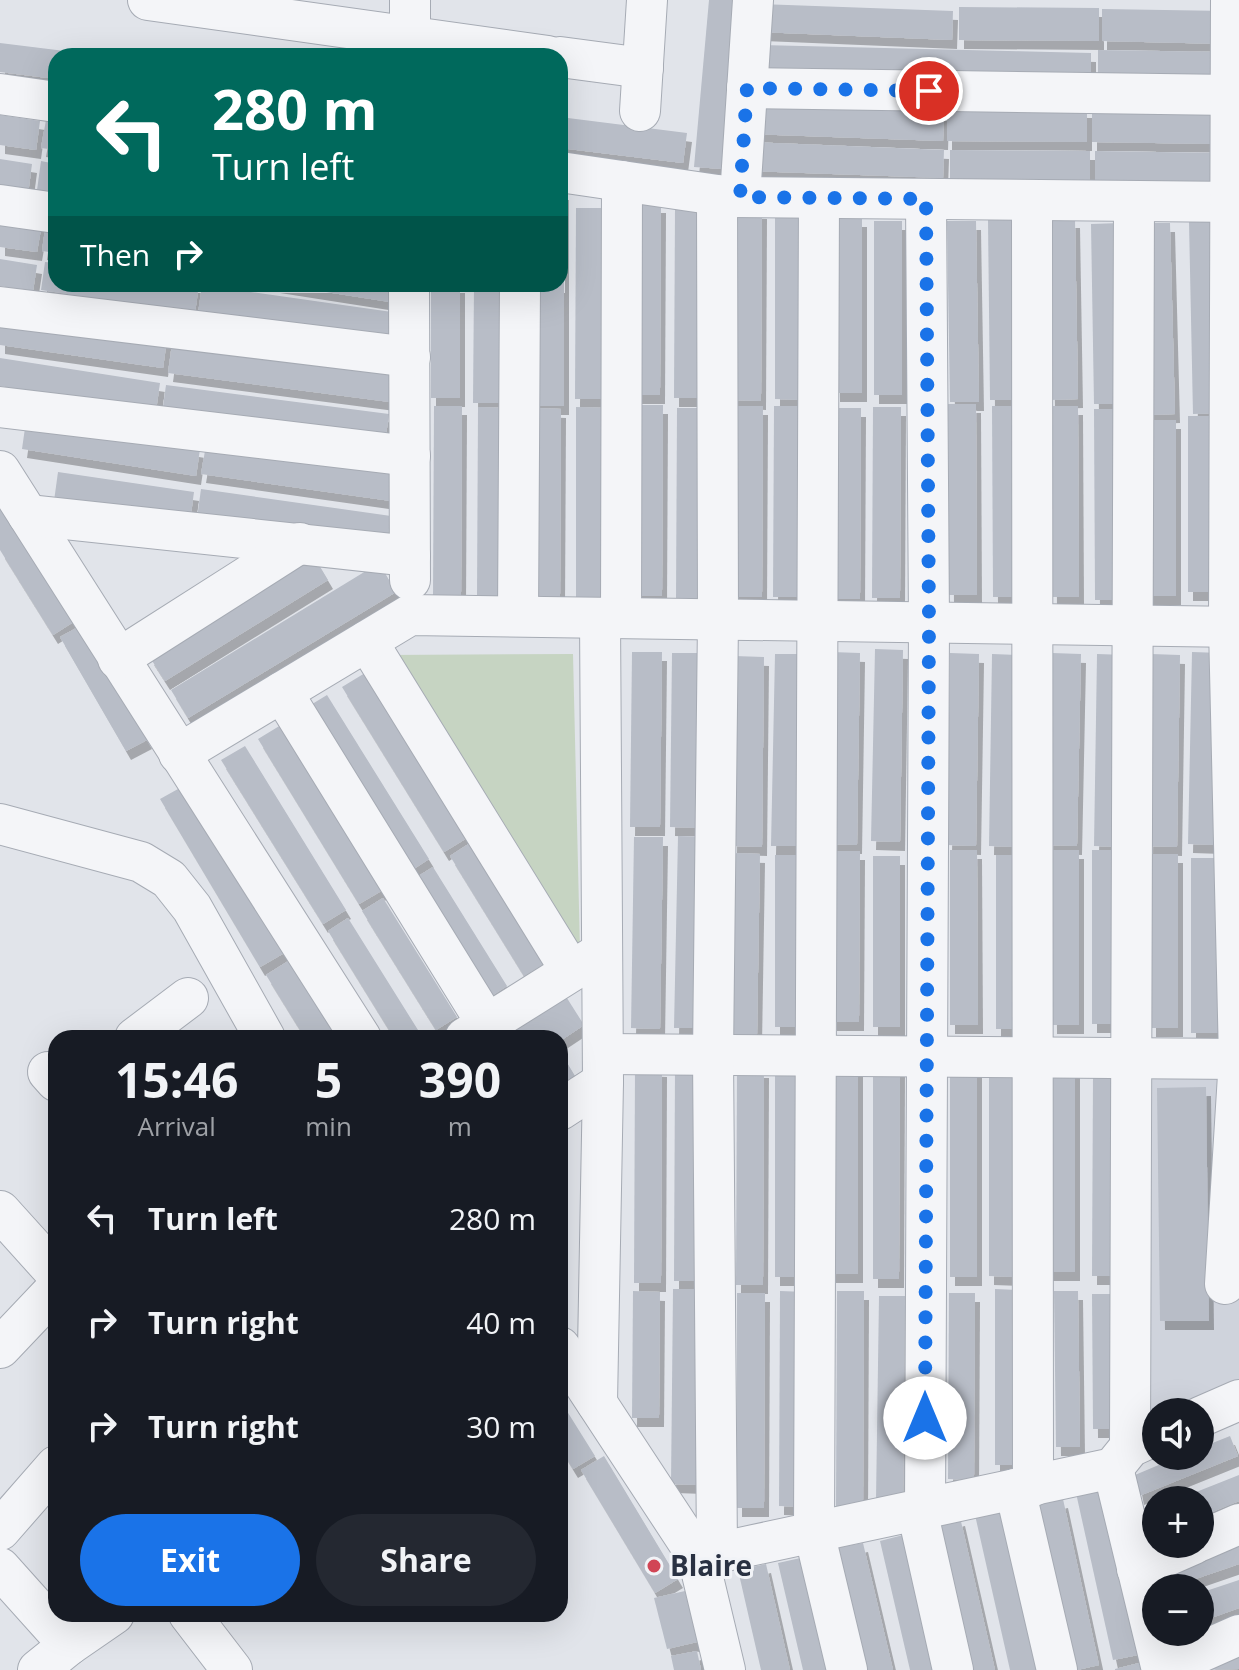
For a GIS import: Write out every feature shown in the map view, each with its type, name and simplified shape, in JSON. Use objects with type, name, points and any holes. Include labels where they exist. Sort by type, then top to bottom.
[{"type":"street","points":[[148,0],[410,32],[502,48]]},
{"type":"street","points":[[640,111],[647,0]]},
{"type":"street","points":[[725,1670],[708,1555],[718,620],[729,196],[747,88],[753,0]]},
{"type":"street","points":[[1225,1284],[1239,1059],[1234,627],[1235,202],[1231,0]]},
{"type":"street","points":[[568,58],[643,68]]},
{"type":"street","points":[[747,88],[1232,95]]},
{"type":"street","points":[[0,94],[48,101]]},
{"type":"street","points":[[568,173],[729,196],[1235,202]]},
{"type":"street","points":[[597,1403],[603,1068],[586,962],[610,618],[622,181]]},
{"type":"street","points":[[819,198],[814,1532],[847,1670]]},
{"type":"street","points":[[926,199],[929,623],[921,1509],[953,1670]]},
{"type":"street","points":[[1032,200],[1034,1057],[1024,1487],[1057,1670]]},
{"type":"street","points":[[1134,201],[1133,1450],[1137,1569],[1162,1670],[1239,1635]]},
{"type":"street","points":[[0,205],[48,212]]},
{"type":"street","points":[[409,292],[410,615]]},
{"type":"street","points":[[518,616],[520,292]]},
{"type":"street","points":[[0,307],[410,357]]},
{"type":"street","points":[[0,407],[410,456]]},
{"type":"street","points":[[0,471],[356,1030]]},
{"type":"street","points":[[28,515],[410,556]]},
{"type":"street","points":[[118,659],[300,543]]},
{"type":"street","points":[[179,754],[410,615],[1234,627]]},
{"type":"street","points":[[367,641],[586,962]]},
{"type":"street","points":[[282,692],[475,1030]]},
{"type":"street","points":[[0,824],[141,862],[169,879],[192,908],[261,1030]]},
{"type":"street","points":[[478,1030],[586,962]]},
{"type":"street","points":[[146,1030],[188,998]]},
{"type":"street","points":[[568,1102],[603,1068],[713,1055],[1239,1059]]},
{"type":"street","points":[[0,1211],[48,1264]]},
{"type":"street","points":[[0,1348],[48,1297]]},
{"type":"street","points":[[568,1359],[708,1555]]},
{"type":"street","points":[[1214,1411],[1239,1400]]},
{"type":"street","points":[[708,1555],[1024,1487],[1133,1450]]},
{"type":"street","points":[[0,1530],[48,1475]]},
{"type":"street","points":[[1214,1535],[1239,1524]]},
{"type":"street","points":[[1137,1569],[1162,1558]]},
{"type":"street","points":[[0,1568],[48,1622]]},
{"type":"street","points":[[48,1622],[69,1645]]},
{"type":"street","points":[[38,1670],[102,1622]]},
{"type":"street","points":[[195,1622],[232,1670]]},
{"type":"shaded area","points":[[1239,1073],[1239,1382],[1204,1398],[1142,1398],[1142,1426],[1139,1427],[1142,1074]]},
{"type":"green space","points":[[573,654],[580,950],[385,655]]},
{"type":"building","points":[[709,0],[739,0],[724,169],[694,167]]},
{"type":"building","points":[[760,4],[953,11],[952,40],[759,32]]},
{"type":"building","points":[[959,7],[1099,8],[1099,41],[959,40]]},
{"type":"building","points":[[1102,9],[1227,11],[1226,44],[1102,41]]},
{"type":"building","points":[[0,43],[48,49],[48,78],[0,72]]},
{"type":"building","points":[[761,45],[1091,53],[1091,85],[760,74]]},
{"type":"building","points":[[1098,50],[1223,52],[1222,84],[1098,82]]},
{"type":"building","points":[[752,105],[944,112],[943,141],[751,134]]},
{"type":"building","points":[[947,108],[1087,109],[1087,142],[947,141]]},
{"type":"building","points":[[1092,109],[1218,112],[1217,144],[1092,142]]},
{"type":"building","points":[[0,115],[40,121],[36,150],[0,145]]},
{"type":"building","points":[[568,118],[687,133],[683,163],[568,149]]},
{"type":"building","points":[[46,120],[48,120],[48,149],[41,148]]},
{"type":"building","points":[[752,142],[944,150],[943,178],[751,171]]},
{"type":"building","points":[[950,150],[1090,151],[1090,184],[950,183]]},
{"type":"building","points":[[1095,151],[1219,153],[1219,186],[1095,183]]},
{"type":"building","points":[[0,159],[32,164],[28,194],[0,189]]},
{"type":"building","points":[[41,161],[48,162],[48,192],[37,190]]},
{"type":"building","points":[[633,204],[661,204],[660,395],[632,395]]},
{"type":"building","points":[[675,207],[703,208],[702,398],[674,398]]},
{"type":"building","points":[[576,208],[604,208],[603,399],[575,399]]},
{"type":"building","points":[[775,208],[803,209],[803,400],[775,399]]},
{"type":"building","points":[[734,209],[762,210],[761,401],[733,400]]},
{"type":"building","points":[[0,217],[42,223],[37,252],[0,247]]},
{"type":"building","points":[[834,218],[862,218],[862,393],[835,393]]},
{"type":"building","points":[[1047,219],[1075,219],[1078,399],[1050,400]]},
{"type":"building","points":[[988,220],[1017,220],[1020,400],[990,400]]},
{"type":"building","points":[[874,221],[902,221],[902,395],[874,395]]},
{"type":"building","points":[[947,221],[976,221],[979,402],[950,402]]},
{"type":"building","points":[[46,222],[48,222],[48,252],[42,251]]},
{"type":"building","points":[[1189,222],[1217,222],[1221,413],[1193,414]]},
{"type":"building","points":[[1120,223],[1123,404],[1094,404],[1091,224]]},
{"type":"building","points":[[1142,223],[1170,223],[1175,414],[1147,415]]},
{"type":"building","points":[[0,259],[37,265],[33,291],[0,286]]},
{"type":"building","points":[[45,262],[48,262],[48,291],[41,290]]},
{"type":"building","points":[[54,292],[198,292],[195,313]]},
{"type":"building","points":[[201,292],[251,292],[392,312],[388,341],[198,314]]},
{"type":"building","points":[[326,292],[392,292],[390,302]]},
{"type":"building","points":[[431,292],[460,292],[460,398],[431,398]]},
{"type":"building","points":[[474,292],[505,292],[505,403],[473,403]]},
{"type":"building","points":[[533,292],[564,292],[564,406],[532,406]]},
{"type":"building","points":[[0,316],[167,339],[163,368],[0,345]]},
{"type":"building","points":[[172,344],[395,373],[390,402],[168,373]]},
{"type":"building","points":[[0,358],[160,383],[156,410],[0,386]]},
{"type":"building","points":[[166,385],[389,414],[385,442],[162,414]]},
{"type":"building","points":[[948,404],[976,404],[977,595],[949,595]]},
{"type":"building","points":[[635,405],[663,405],[662,596],[633,596]]},
{"type":"building","points":[[434,406],[462,406],[461,597],[433,597]]},
{"type":"building","points":[[734,406],[763,406],[762,597],[734,597]]},
{"type":"building","points":[[774,406],[802,406],[802,597],[773,597]]},
{"type":"building","points":[[992,406],[1020,406],[1021,597],[993,597]]},
{"type":"building","points":[[1050,406],[1078,406],[1079,597],[1052,597]]},
{"type":"building","points":[[478,407],[506,408],[505,599],[477,598]]},
{"type":"building","points":[[576,407],[605,408],[604,599],[576,598]]},
{"type":"building","points":[[873,407],[901,407],[900,598],[872,598]]},
{"type":"building","points":[[533,408],[561,409],[560,599],[532,599]]},
{"type":"building","points":[[677,408],[705,408],[704,600],[676,600]]},
{"type":"building","points":[[833,408],[861,408],[860,599],[832,599]]},
{"type":"building","points":[[1094,409],[1122,409],[1123,600],[1095,600]]},
{"type":"building","points":[[1188,416],[1216,416],[1215,592],[1188,592]]},
{"type":"building","points":[[1148,420],[1176,420],[1176,596],[1148,596]]},
{"type":"building","points":[[26,421],[200,449],[196,476],[22,449]]},
{"type":"building","points":[[206,445],[395,472],[391,501],[201,474]]},
{"type":"building","points":[[58,472],[194,492],[190,521],[54,501]]},
{"type":"building","points":[[201,489],[391,516],[386,545],[197,518]]},
{"type":"building","points":[[0,502],[75,621],[53,635],[0,550]]},
{"type":"building","points":[[313,555],[328,580],[165,681],[149,656]]},
{"type":"building","points":[[379,563],[396,592],[188,718],[171,690]]},
{"type":"building","points":[[80,626],[147,740],[126,751],[60,637]]},
{"type":"building","points":[[875,649],[903,650],[900,842],[871,841]]},
{"type":"building","points":[[632,652],[662,652],[660,827],[630,827]]},
{"type":"building","points":[[831,652],[860,653],[857,845],[828,844]]},
{"type":"building","points":[[1192,652],[1221,653],[1217,845],[1188,844]]},
{"type":"building","points":[[672,653],[702,653],[700,828],[670,827]]},
{"type":"building","points":[[950,653],[979,654],[976,846],[947,845]]},
{"type":"building","points":[[1052,653],[1081,654],[1077,846],[1048,845]]},
{"type":"building","points":[[775,654],[804,654],[801,846],[771,846]]},
{"type":"building","points":[[992,654],[1021,655],[1018,847],[989,846]]},
{"type":"building","points":[[1097,654],[1126,655],[1123,847],[1094,846]]},
{"type":"building","points":[[1151,654],[1180,655],[1177,847],[1148,846]]},
{"type":"building","points":[[734,656],[764,657],[762,847],[732,846]]},
{"type":"building","points":[[365,673],[467,838],[444,852],[342,687]]},
{"type":"building","points":[[327,695],[429,859],[406,874],[304,709]]},
{"type":"building","points":[[281,725],[383,890],[359,904],[258,739]]},
{"type":"building","points":[[245,746],[346,910],[323,924],[221,760]]},
{"type":"building","points":[[187,784],[286,952],[260,967],[160,799]]},
{"type":"building","points":[[678,836],[706,837],[703,1028],[674,1028]]},
{"type":"building","points":[[634,837],[663,837],[660,1029],[631,1028]]},
{"type":"building","points":[[470,843],[545,963],[524,976],[450,856]]},
{"type":"building","points":[[950,850],[977,850],[978,1025],[950,1025]]},
{"type":"building","points":[[1051,850],[1079,850],[1079,1025],[1052,1025]]},
{"type":"building","points":[[1092,850],[1120,850],[1120,1024],[1092,1024]]},
{"type":"building","points":[[832,851],[860,851],[859,1022],[832,1022]]},
{"type":"building","points":[[731,853],[760,854],[757,1036],[728,1035]]},
{"type":"building","points":[[1151,854],[1178,854],[1178,1028],[1151,1028]]},
{"type":"building","points":[[775,855],[802,855],[802,1027],[775,1027]]},
{"type":"building","points":[[996,855],[1023,855],[1024,1029],[996,1029]]},
{"type":"building","points":[[873,856],[900,856],[900,1027],[873,1027]]},
{"type":"building","points":[[1191,858],[1218,858],[1219,1033],[1191,1033]]},
{"type":"building","points":[[433,867],[507,986],[487,999],[412,880]]},
{"type":"building","points":[[383,898],[457,1017],[436,1030],[362,911]]},
{"type":"building","points":[[348,918],[418,1030],[389,1030],[328,931]]},
{"type":"building","points":[[290,960],[333,1030],[300,1030],[266,975]]},
{"type":"building","points":[[565,995],[584,1025],[568,1036],[568,1030],[510,1030]]},
{"type":"building","points":[[832,1059],[858,1060],[858,1274],[831,1274]]},
{"type":"building","points":[[989,1061],[1016,1061],[1016,1277],[989,1276]]},
{"type":"building","points":[[775,1062],[802,1062],[801,1277],[775,1277]]},
{"type":"building","points":[[950,1062],[977,1062],[977,1277],[950,1277]]},
{"type":"building","points":[[1048,1062],[1075,1063],[1075,1272],[1048,1272]]},
{"type":"building","points":[[568,1064],[575,1076],[568,1080]]},
{"type":"building","points":[[873,1064],[900,1064],[899,1279],[873,1279]]},
{"type":"building","points":[[675,1066],[702,1066],[701,1281],[674,1281]]},
{"type":"building","points":[[635,1067],[662,1068],[661,1283],[634,1283]]},
{"type":"building","points":[[737,1069],[764,1069],[763,1285],[736,1285]]},
{"type":"building","points":[[1093,1074],[1119,1075],[1119,1276],[1092,1276]]},
{"type":"building","points":[[1206,1087],[1209,1321],[1160,1321],[1157,1088]]},
{"type":"building","points":[[673,1289],[702,1289],[699,1485],[671,1484]]},
{"type":"building","points":[[995,1289],[1021,1290],[1021,1465],[995,1465]]},
{"type":"building","points":[[633,1291],[660,1292],[659,1418],[632,1418]]},
{"type":"building","points":[[780,1291],[806,1292],[806,1507],[779,1506]]},
{"type":"building","points":[[837,1291],[864,1291],[863,1506],[836,1506]]},
{"type":"building","points":[[1054,1291],[1078,1291],[1080,1447],[1056,1447]]},
{"type":"building","points":[[737,1293],[765,1293],[764,1508],[737,1508]]},
{"type":"building","points":[[949,1293],[975,1293],[974,1480],[948,1479]]},
{"type":"building","points":[[1092,1294],[1116,1294],[1117,1429],[1093,1429]]},
{"type":"building","points":[[879,1296],[905,1296],[903,1501],[876,1500]]},
{"type":"building","points":[[568,1413],[595,1456],[573,1469],[568,1461]]},
{"type":"building","points":[[1230,1436],[1238,1456],[1214,1466],[1214,1442]]},
{"type":"building","points":[[604,1456],[678,1579],[655,1593],[581,1470]]},
{"type":"building","points":[[1147,1470],[1203,1470],[1164,1486],[1142,1486],[1142,1495],[1139,1496],[1135,1475]]},
{"type":"building","points":[[1239,1475],[1239,1501],[1214,1511],[1214,1486],[1211,1486]]},
{"type":"building","points":[[1107,1487],[1143,1654],[1113,1660],[1076,1493]]},
{"type":"building","points":[[1063,1499],[1099,1665],[1077,1670],[1068,1670],[1032,1505]]},
{"type":"building","points":[[1002,1509],[1039,1670],[1010,1670],[975,1515]]},
{"type":"building","points":[[960,1517],[995,1670],[967,1670],[933,1523]]},
{"type":"building","points":[[907,1534],[939,1670],[910,1670],[880,1541]]},
{"type":"building","points":[[1239,1538],[1239,1564],[1210,1574],[1174,1574],[1170,1562],[1182,1558],[1214,1558],[1214,1547]]},
{"type":"building","points":[[863,1543],[893,1670],[864,1670],[836,1548]]},
{"type":"building","points":[[805,1557],[831,1670],[803,1670],[778,1563]]},
{"type":"building","points":[[766,1564],[790,1670],[761,1670],[738,1570]]},
{"type":"building","points":[[1239,1580],[1239,1608],[1214,1617],[1214,1588]]},
{"type":"building","points":[[685,1591],[697,1642],[667,1649],[654,1598]]},
{"type":"building","points":[[1239,1641],[1239,1669],[1196,1670]]},
{"type":"building","points":[[697,1651],[701,1670],[674,1670],[671,1656]]},
{"type":"building","points":[[1139,1663],[1141,1670],[1115,1670],[1115,1669]]},
{"type":"place","name":"Blaire","points":[[654,1566]]},
{"type":"route","points":[[925,1418],[929,623],[926,199],[740,197],[747,88],[929,91]]}]
